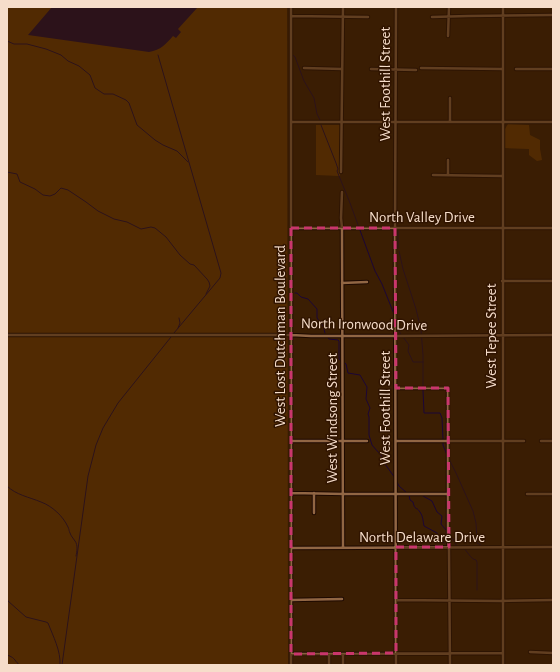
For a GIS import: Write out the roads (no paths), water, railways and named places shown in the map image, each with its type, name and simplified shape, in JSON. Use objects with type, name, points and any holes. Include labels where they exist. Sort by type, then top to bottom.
[{"type":"street","name":"West Lost Dutchman Boulevard","points":[[291,7],[291,665]]},
{"type":"street","points":[[341,172],[343,7]]},
{"type":"street","name":"West Foothill Street","points":[[396,7],[396,665]]},
{"type":"street","points":[[448,36],[449,7]]},
{"type":"street","name":"West Tepee Street","points":[[503,7],[503,665]]},
{"type":"street","points":[[432,17],[553,15]]},
{"type":"street","points":[[291,16],[368,17]]},
{"type":"street","points":[[304,68],[342,69]]},
{"type":"street","points":[[421,68],[502,69]]},
{"type":"street","points":[[371,69],[416,70]]},
{"type":"street","points":[[516,69],[553,69]]},
{"type":"street","points":[[450,98],[450,122]]},
{"type":"street","points":[[291,122],[553,122]]},
{"type":"street","points":[[448,160],[448,176]]},
{"type":"street","points":[[433,176],[502,176]]},
{"type":"street","name":"West Windsong Street","points":[[342,192],[343,548]]},
{"type":"street","name":"North Valley Drive","points":[[291,228],[553,228]]},
{"type":"street","points":[[502,282],[553,281]]},
{"type":"street","points":[[342,283],[367,282]]},
{"type":"street","name":"North Ironwood Drive","points":[[7,335],[553,335]]},
{"type":"street","points":[[396,388],[448,388],[450,665]]},
{"type":"street","points":[[291,441],[367,440]]},
{"type":"street","points":[[396,441],[524,441]]},
{"type":"street","points":[[541,441],[553,441]]},
{"type":"street","points":[[291,493],[448,494]]},
{"type":"street","points":[[314,493],[314,513]]},
{"type":"street","points":[[528,494],[553,494]]},
{"type":"street","name":"North Delaware Drive","points":[[291,548],[553,547]]},
{"type":"street","points":[[291,600],[342,599]]},
{"type":"street","points":[[396,600],[553,600]]},
{"type":"street","points":[[530,652],[553,653]]},
{"type":"street","points":[[291,654],[503,653]]},
{"type":"street","points":[[329,654],[329,665]]},
{"type":"street","points":[[343,654],[343,665]]},
{"type":"waterway","points":[[7,41],[14,44],[27,44],[46,49],[61,55],[68,61],[79,66],[90,75],[95,88],[104,94],[113,94],[129,103],[137,125],[155,140],[177,151],[188,162]]},
{"type":"waterway","points":[[158,55],[221,273],[220,278],[174,333]]},
{"type":"waterway","points":[[293,55],[304,81],[314,98],[317,114],[320,120]]},
{"type":"waterway","points":[[321,125],[375,271],[394,314]]},
{"type":"waterway","points":[[7,172],[17,174],[20,182],[35,189],[43,195],[50,196],[55,194],[61,188],[68,190],[98,211],[114,219],[127,222],[141,229],[151,227],[155,228],[166,237],[180,255],[190,264],[194,265],[207,279],[210,286],[206,294]]},
{"type":"waterway","points":[[398,231],[398,248]]},
{"type":"waterway","points":[[399,251],[421,330],[423,386]]},
{"type":"waterway","points":[[295,293],[308,299],[317,309],[317,318],[323,326],[325,333]]},
{"type":"waterway","points":[[178,328],[180,323],[179,318]]},
{"type":"waterway","points":[[396,323],[401,334]]},
{"type":"waterway","points":[[62,665],[88,476],[96,445],[103,428],[118,403],[171,337]]},
{"type":"waterway","points":[[403,337],[409,345],[408,351],[413,362],[423,362]]},
{"type":"waterway","points":[[328,338],[339,341],[340,360]]},
{"type":"waterway","points":[[345,363],[348,373],[360,375],[367,387],[366,399],[370,408],[368,414],[369,435],[372,445],[385,460],[385,464],[395,478]]},
{"type":"waterway","points":[[423,390],[424,413],[440,413],[442,418],[443,439]]},
{"type":"waterway","points":[[443,443],[447,455]]},
{"type":"waterway","points":[[449,459],[473,511],[476,523],[477,543],[481,545]]},
{"type":"waterway","points":[[397,482],[399,486],[407,493]]},
{"type":"waterway","points":[[7,486],[19,494],[45,504],[60,515],[66,523],[76,543],[76,556]]},
{"type":"waterway","points":[[409,495],[415,508],[419,510],[421,514],[424,526],[437,533],[444,543]]},
{"type":"waterway","points":[[423,496],[432,501],[437,512],[442,516],[441,524],[447,531]]},
{"type":"waterway","points":[[450,537],[458,546]]},
{"type":"waterway","points":[[463,548],[477,562],[477,590]]},
{"type":"waterway","points":[[7,599],[26,617],[48,623],[58,649],[60,665]]},
{"type":"waterway","points":[[7,655],[12,657],[20,665]]}]
